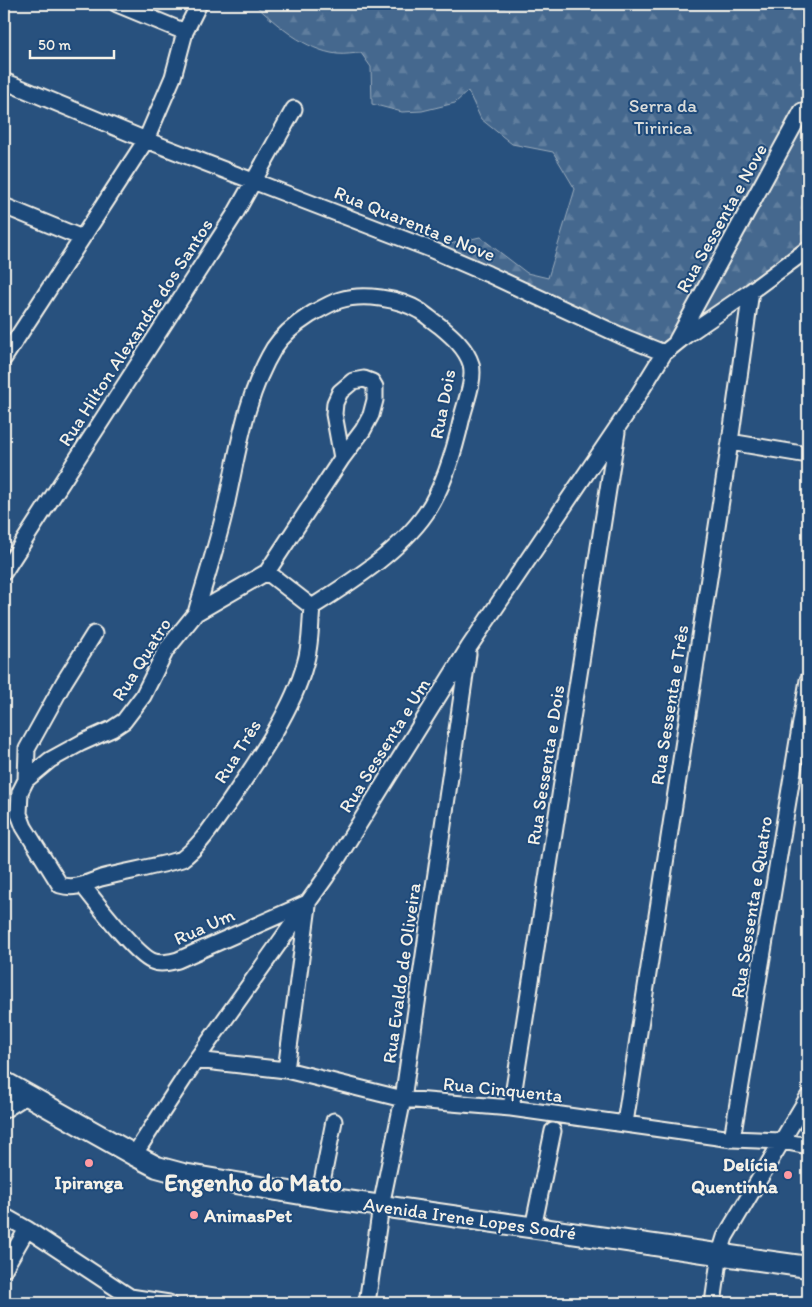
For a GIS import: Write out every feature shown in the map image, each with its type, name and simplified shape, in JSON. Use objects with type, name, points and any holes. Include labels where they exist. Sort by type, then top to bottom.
[{"type":"main road","name":"Avenida Irene Lopes Sodré","points":[[4,1082],[134,1155],[157,1166],[183,1174],[319,1197],[808,1267]]},
{"type":"street","points":[[117,4],[185,32]]},
{"type":"street","points":[[4,358],[146,140],[173,77],[185,32],[200,4]]},
{"type":"street","name":"Rua Quarenta e Nove","points":[[4,81],[146,140],[439,253],[624,337],[669,349]]},
{"type":"street","name":"Rua Hilton Alexandre dos Santos","points":[[4,572],[255,181],[294,109]]},
{"type":"street","name":"Rua Sessenta e Nove","points":[[669,349],[802,111]]},
{"type":"street","points":[[4,206],[82,238]]},
{"type":"street","points":[[669,349],[751,292],[808,249]]},
{"type":"street","name":"Rua Sessenta e Três","points":[[624,1123],[730,442],[751,292]]},
{"type":"street","name":"Rua Dois","points":[[196,613],[225,508],[243,423],[257,380],[275,347],[296,324],[318,310],[340,300],[369,296],[391,300],[419,310],[454,337],[472,366],[471,380],[455,448],[444,477],[426,513],[403,539],[359,577],[312,607]]},
{"type":"street","name":"Rua Sessenta e Um","points":[[134,1155],[196,1060],[309,902],[469,647],[618,428],[669,349]]},
{"type":"street","name":"Rua Quatro","points":[[26,780],[50,760],[124,721],[143,696],[166,650],[196,613],[267,572],[342,458],[363,430],[371,415],[375,400],[375,387],[372,382],[364,379],[353,381],[340,392],[335,403],[334,414],[342,458]]},
{"type":"street","name":"Rua Sessenta e Dois","points":[[511,1108],[618,428]]},
{"type":"street","points":[[730,442],[808,455]]},
{"type":"street","points":[[267,572],[312,607]]},
{"type":"street","name":"Rua Três","points":[[83,886],[101,879],[182,859],[203,840],[266,745],[297,690],[306,663],[312,607]]},
{"type":"street","points":[[83,886],[66,887],[60,885],[24,827],[19,814],[18,804],[20,792],[26,780],[27,749],[64,682],[94,634]]},
{"type":"street","name":"Rua Evaldo de Oliveira","points":[[367,1303],[381,1206],[403,1099],[469,647]]},
{"type":"street","name":"Rua Sessenta e Quatro","points":[[732,1140],[808,680]]},
{"type":"street","name":"Rua Um","points":[[83,886],[140,953],[152,961],[165,963],[178,960],[309,902]]},
{"type":"street","points":[[286,1070],[309,902]]},
{"type":"street","name":"Rua Cinquenta","points":[[196,1060],[286,1070],[403,1099],[511,1108],[732,1140],[782,1141],[808,1146]]},
{"type":"street","points":[[4,1110],[26,1096]]},
{"type":"street","points":[[713,1303],[720,1253],[725,1237],[808,1097]]},
{"type":"street","points":[[319,1197],[334,1121]]},
{"type":"street","points":[[533,1228],[552,1131]]},
{"type":"street","points":[[4,1216],[27,1229],[128,1300],[169,1303]]},
{"type":"street","points":[[4,1269],[27,1229]]},
{"type":"path","points":[[382,4],[394,4]]},
{"type":"green space","name":"Serra da Tiririca","points":[[254,4],[808,4],[808,92],[777,143],[664,351],[441,246],[480,237],[527,273],[548,278],[575,189],[553,152],[512,144],[481,119],[468,91],[455,103],[422,111],[402,112],[372,104],[371,67],[361,53],[337,54],[325,52],[303,42],[282,28]]},
{"type":"green space","points":[[808,106],[808,237],[692,325]]},
{"type":"place","name":"Ipiranga","points":[[89,1163]]},
{"type":"place","name":"Delícia Quentinha","points":[[788,1175]]},
{"type":"place","name":"AnimasPet","points":[[194,1215]]},
{"type":"district","name":"Engenho do Mato","points":[[253,1183]]}]
